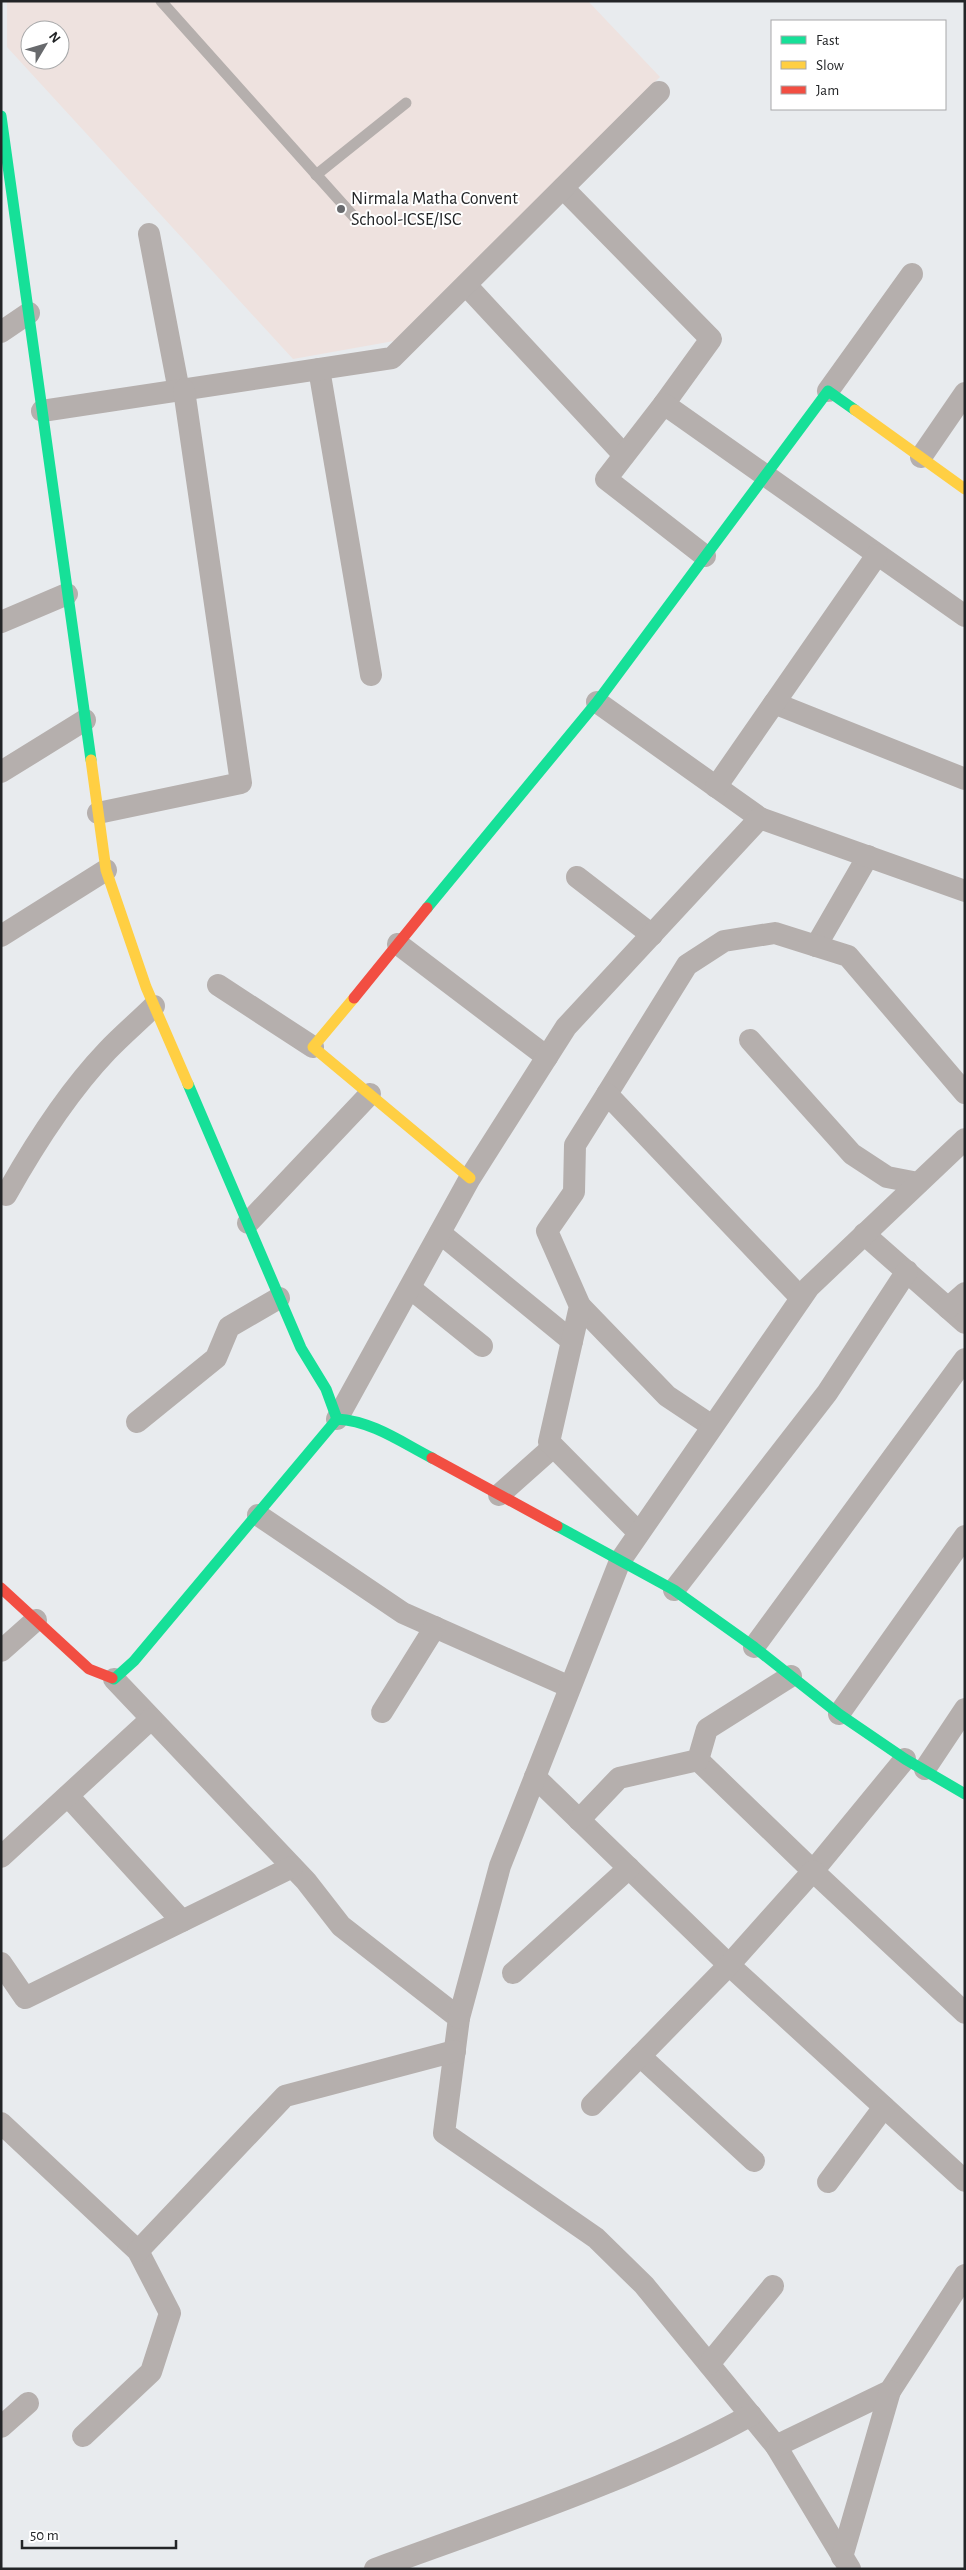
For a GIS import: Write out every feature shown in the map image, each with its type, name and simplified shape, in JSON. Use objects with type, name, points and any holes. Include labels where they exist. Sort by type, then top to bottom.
[{"type":"street","points":[[42,411],[392,358],[659,92]]},
{"type":"street","points":[[1,116],[4,164],[28,313],[106,870],[154,1006],[301,1348],[326,1389],[337,1419]]},
{"type":"street","points":[[563,188],[711,339],[606,479],[706,556]]},
{"type":"street","points":[[98,813],[242,783],[182,390],[149,234]]},
{"type":"street","points":[[313,1047],[597,702],[765,477],[912,274]]},
{"type":"street","points":[[466,285],[624,455]]},
{"type":"street","points":[[1,332],[28,313]]},
{"type":"street","points":[[319,369],[371,675]]},
{"type":"street","points":[[828,391],[965,489]]},
{"type":"street","points":[[920,457],[965,393]]},
{"type":"street","points":[[664,404],[765,477],[965,616]]},
{"type":"street","points":[[716,787],[876,555]]},
{"type":"street","points":[[1,622],[67,594]]},
{"type":"street","points":[[597,702],[760,818],[965,890]]},
{"type":"street","points":[[774,703],[965,779]]},
{"type":"street","points":[[1,772],[85,720]]},
{"type":"street","points":[[114,1679],[134,1661],[337,1419],[470,1178],[566,1027],[760,818]]},
{"type":"street","points":[[816,946],[868,856]]},
{"type":"street","points":[[1,936],[106,870]]},
{"type":"street","points":[[577,877],[652,935]]},
{"type":"street","points":[[712,1426],[667,1396],[580,1306],[548,1232],[574,1192],[574,1145],[687,965],[724,940],[775,933],[848,956],[965,1093]]},
{"type":"street","points":[[398,944],[547,1057]]},
{"type":"street","points":[[218,985],[313,1047],[470,1178]]},
{"type":"street","points":[[6,1196],[35,1144],[106,1051],[154,1006]]},
{"type":"street","points":[[750,1040],[852,1154],[887,1177],[918,1183]]},
{"type":"street","points":[[248,1223],[370,1094]]},
{"type":"street","points":[[606,1094],[801,1298]]},
{"type":"street","points":[[846,2563],[776,2446],[644,2285],[596,2238],[444,2133],[459,2018],[500,1866],[620,1561],[638,1532],[809,1287],[965,1139]]},
{"type":"street","points":[[440,1233],[572,1341]]},
{"type":"street","points":[[864,1234],[907,1272],[956,1301],[965,1323]]},
{"type":"street","points":[[674,1590],[827,1393],[907,1272]]},
{"type":"street","points":[[410,1288],[482,1346]]},
{"type":"street","points":[[137,1422],[216,1358],[229,1327],[279,1298]]},
{"type":"street","points":[[580,1306],[549,1442],[638,1532]]},
{"type":"street","points":[[754,1647],[965,1360]]},
{"type":"street","points":[[337,1419],[354,1420],[374,1426],[674,1590],[754,1647],[839,1714],[905,1759],[965,1794]]},
{"type":"street","points":[[500,1495],[553,1447]]},
{"type":"street","points":[[258,1514],[403,1613],[570,1687]]},
{"type":"street","points":[[839,1714],[965,1536]]},
{"type":"street","points":[[1,1588],[88,1669],[114,1679],[292,1867],[341,1926],[459,2018]]},
{"type":"street","points":[[1,1651],[36,1620]]},
{"type":"street","points":[[382,1712],[435,1627]]},
{"type":"street","points":[[698,1760],[708,1729],[791,1676]]},
{"type":"street","points":[[925,1769],[965,1709]]},
{"type":"street","points":[[1,1857],[151,1719]]},
{"type":"street","points":[[592,2105],[729,1964],[813,1871],[905,1759]]},
{"type":"street","points":[[579,1820],[619,1778],[698,1760]]},
{"type":"street","points":[[698,1760],[965,2013]]},
{"type":"street","points":[[535,1777],[729,1964],[965,2181]]},
{"type":"street","points":[[68,1796],[182,1921]]},
{"type":"street","points":[[1,1963],[25,1998],[292,1867]]},
{"type":"street","points":[[513,1973],[629,1868]]},
{"type":"street","points":[[138,2251],[286,2096],[455,2051]]},
{"type":"street","points":[[640,2056],[754,2161]]},
{"type":"street","points":[[828,2182],[884,2107]]},
{"type":"street","points":[[1,2123],[138,2251],[170,2313],[151,2372],[83,2436]]},
{"type":"street","points":[[846,2563],[890,2391],[965,2275]]},
{"type":"street","points":[[708,2364],[773,2286]]},
{"type":"street","points":[[776,2446],[890,2391]]},
{"type":"street","points":[[1,2428],[28,2403]]},
{"type":"street","points":[[375,2569],[611,2482],[694,2447],[751,2415]]},
{"type":"lane","points":[[161,1],[356,219]]},
{"type":"lane","points":[[316,174],[406,103]]},
{"type":"shaded area","name":"Nirmala Matha Convent School-ICSE/ISC","points":[[7,1],[588,1],[660,77],[394,341],[293,359],[28,70],[70,70],[70,20],[20,20],[20,61],[7,47]]},
{"type":"traffic: fast","points":[[1,116],[91,760]]},
{"type":"traffic: fast","points":[[427,908],[597,702],[828,391],[855,410]]},
{"type":"traffic: fast","points":[[188,1084],[301,1348],[326,1389],[337,1419]]},
{"type":"traffic: fast","points":[[112,1678],[114,1679],[134,1661],[337,1419],[374,1428],[432,1458]]},
{"type":"traffic: fast","points":[[557,1526],[674,1590],[754,1647],[839,1714],[905,1759],[965,1794]]},
{"type":"traffic: slow","points":[[855,410],[965,489]]},
{"type":"traffic: slow","points":[[91,760],[106,870],[146,987],[188,1084]]},
{"type":"traffic: slow","points":[[354,998],[313,1047],[470,1178]]},
{"type":"traffic: jam","points":[[354,998],[427,908]]},
{"type":"traffic: jam","points":[[432,1458],[557,1526]]},
{"type":"traffic: jam","points":[[1,1588],[89,1669],[112,1678]]},
{"type":"place","name":"Nirmala Matha Convent School-ICSE/ISC","points":[[341,209]]}]
